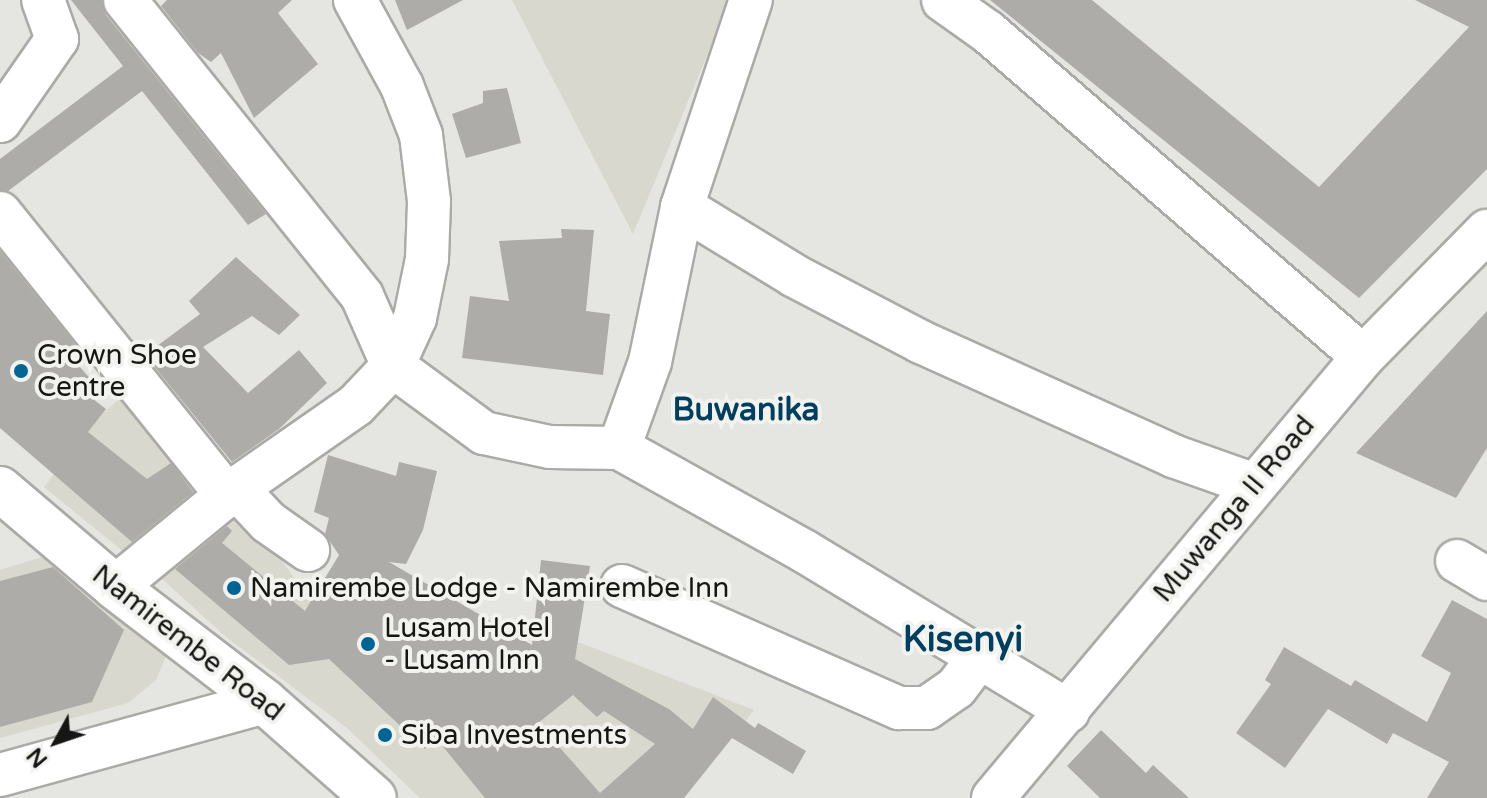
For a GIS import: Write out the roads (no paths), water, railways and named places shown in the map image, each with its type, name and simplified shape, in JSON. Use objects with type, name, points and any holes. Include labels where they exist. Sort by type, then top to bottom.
[{"type":"main road","name":"Namirembe Road","points":[[3,497],[265,702],[374,798]]},
{"type":"street","points":[[0,121],[57,39],[43,0]]},
{"type":"street","points":[[125,0],[362,296],[393,366],[484,433],[550,447],[619,448],[804,551],[1068,711]]},
{"type":"street","points":[[115,587],[232,492],[356,405],[393,366],[415,318],[427,259],[429,201],[421,135],[402,86],[355,0]]},
{"type":"street","points":[[619,448],[650,362],[682,207],[751,0]]},
{"type":"street","points":[[943,0],[988,32],[1363,357]]},
{"type":"street","points":[[682,207],[795,276],[921,342],[1173,456],[1252,484]]},
{"type":"street","points":[[0,213],[232,492],[308,550]]},
{"type":"street","name":"Muwanga II Road","points":[[993,798],[1068,711],[1252,484],[1363,357],[1487,231]]},
{"type":"street","points":[[622,586],[899,708],[927,708],[956,688],[979,657]]},
{"type":"street","points":[[0,775],[265,702]]},
{"type":"place","name":"Crown Shoe Centre","points":[[21,371]]},
{"type":"place","name":"Namirembe Lodge - Namirembe Inn","points":[[234,588]]},
{"type":"place","name":"Lusam Hotel - Lusam Inn","points":[[368,644]]},
{"type":"place","name":"Siba Investments","points":[[385,735]]},
{"type":"district","name":"Buwanika","points":[[746,410]]},
{"type":"district","name":"Kisenyi","points":[[963,640]]}]
